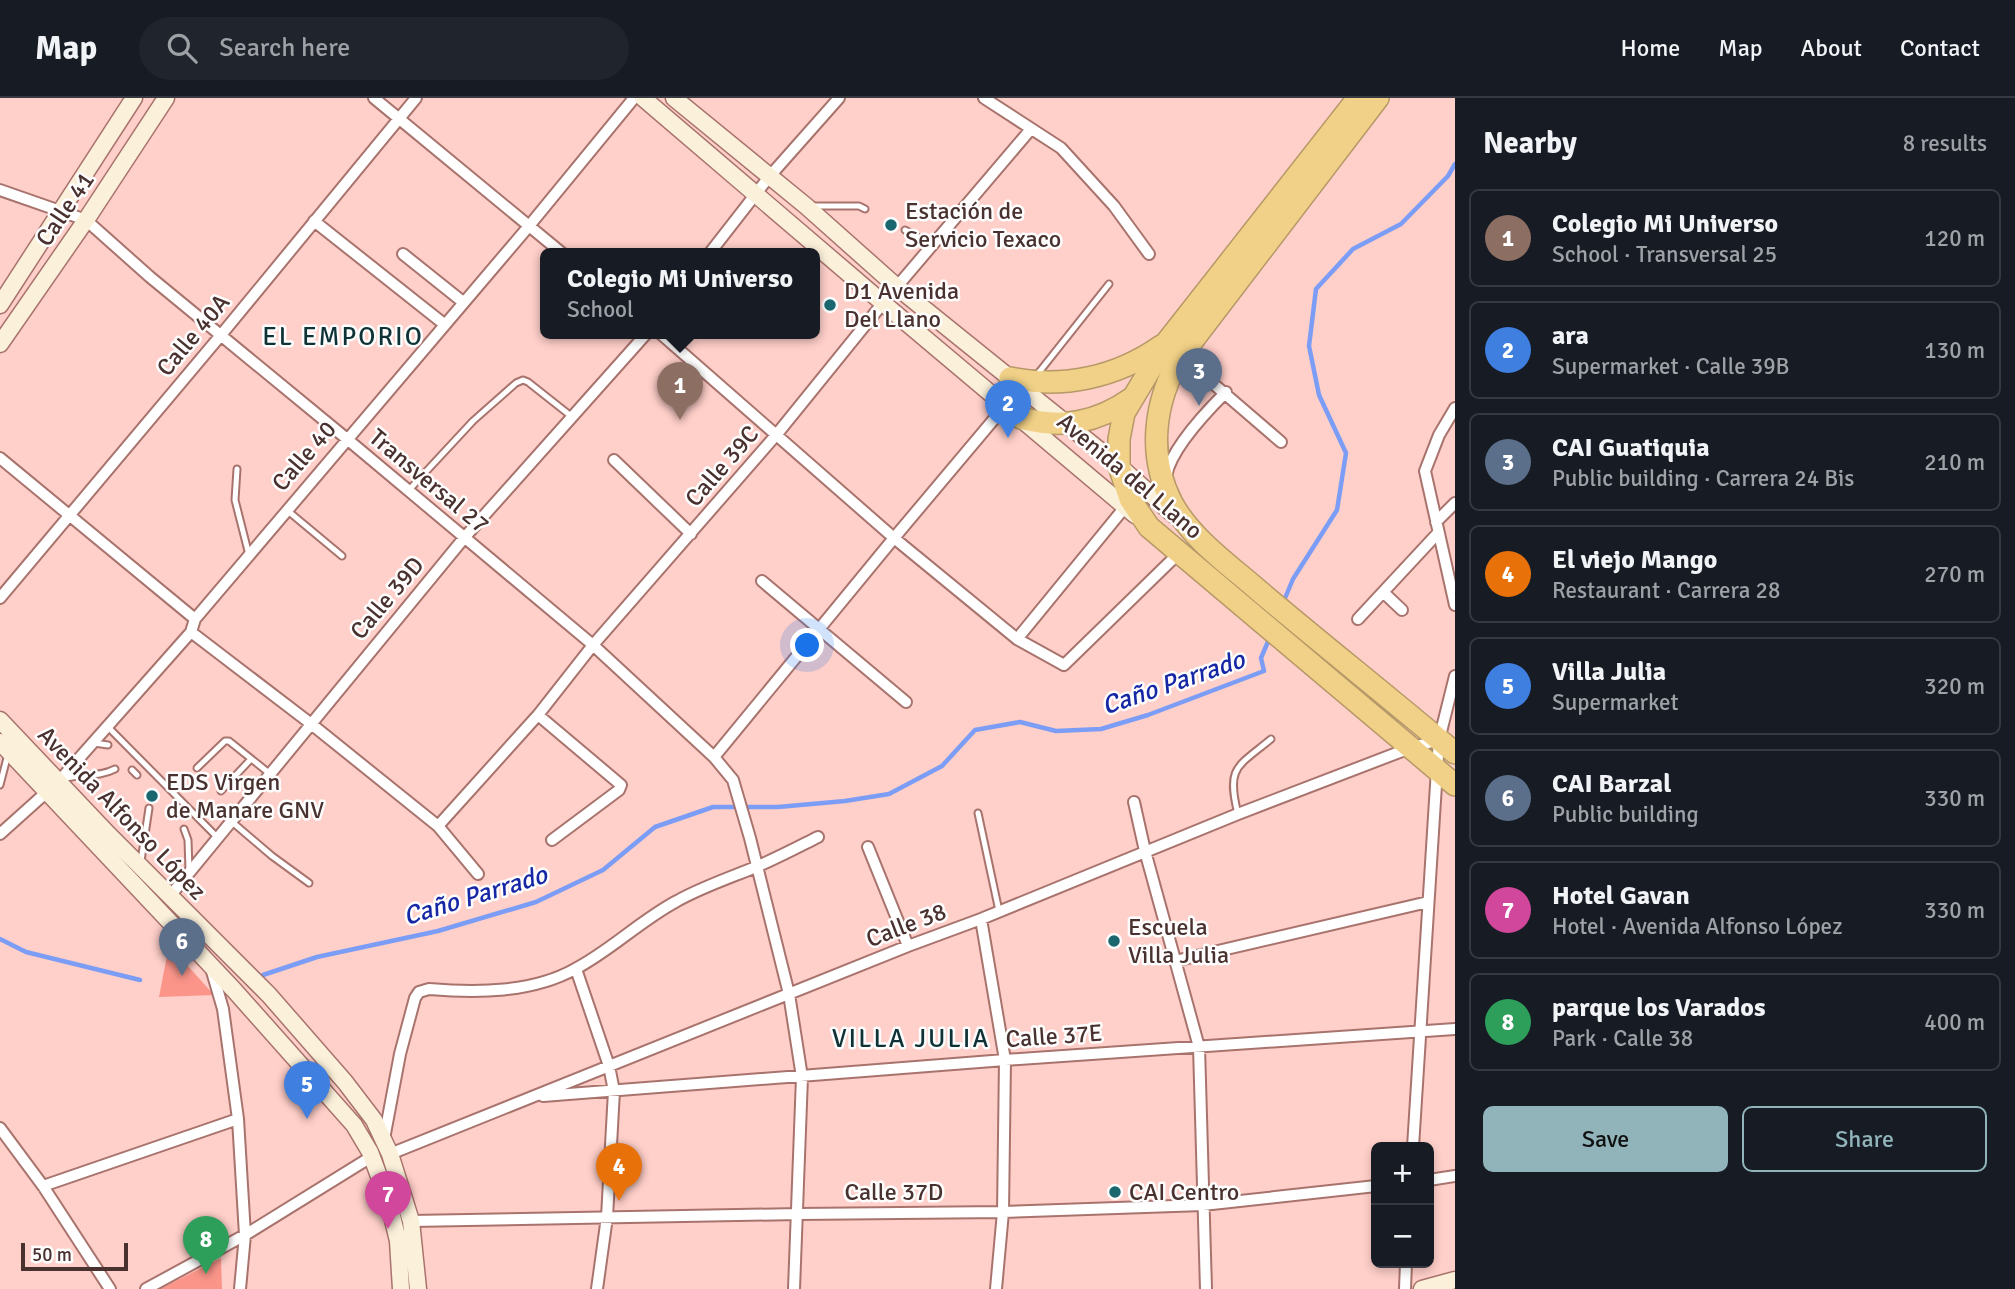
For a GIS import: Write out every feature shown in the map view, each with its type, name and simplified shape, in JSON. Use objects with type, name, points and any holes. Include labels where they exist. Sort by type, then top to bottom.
[{"type":"highway","points":[[1189,528],[1175,508],[1165,486],[1157,453],[1157,419],[1173,349],[1358,98]]},
{"type":"highway","points":[[1149,527],[1130,499],[1119,466],[1124,413],[1134,397],[1378,98]]},
{"type":"highway","points":[[1021,379],[1063,382],[1102,375],[1173,349]]},
{"type":"highway","points":[[1013,412],[1035,422],[1065,424],[1105,415],[1134,397]]},
{"type":"highway","name":"Avenida del Llano","points":[[1149,527],[1455,785]]},
{"type":"highway","name":"Avenida del Llano","points":[[1189,528],[1235,570],[1447,747]]},
{"type":"street","name":"Calle 41","points":[[0,305],[134,98]]},
{"type":"street","name":"Calle 41","points":[[0,344],[166,98]]},
{"type":"street","points":[[374,98],[556,248]]},
{"type":"street","name":"Calle 40A","points":[[0,598],[416,98]]},
{"type":"street","name":"Calle 40","points":[[0,834],[54,786],[191,632],[195,619],[286,509],[529,226],[634,98]]},
{"type":"street","name":"Avenida del Llano","points":[[643,98],[819,248]]},
{"type":"street","name":"Avenida del Llano","points":[[674,98],[806,206],[897,287],[1021,379],[1065,424],[1119,466],[1189,528]]},
{"type":"street","points":[[714,248],[769,177],[839,98]]},
{"type":"street","points":[[984,98],[1061,148],[1114,206],[1149,254]]},
{"type":"street","name":"Calle 39C","points":[[438,826],[538,715],[593,645],[777,434],[883,303],[1031,129]]},
{"type":"street","name":"Transversal 27","points":[[0,190],[86,220],[150,277],[593,645],[714,757],[733,780],[757,866]]},
{"type":"street","points":[[314,221],[444,324]]},
{"type":"street","name":"Avenida del Llano","points":[[820,249],[1149,527]]},
{"type":"street","points":[[403,254],[463,302]]},
{"type":"street","name":"Calle 39D","points":[[170,896],[464,538],[641,339]]},
{"type":"street","points":[[667,339],[894,538],[1017,639],[1065,665],[1179,552]]},
{"type":"street","points":[[1173,349],[1281,442]]},
{"type":"street","points":[[1165,486],[1167,470],[1174,456],[1226,392]]},
{"type":"street","points":[[1455,408],[1439,435],[1425,471],[1455,605]]},
{"type":"street","points":[[714,757],[894,538],[1013,412]]},
{"type":"street","points":[[0,458],[195,619]]},
{"type":"street","points":[[614,460],[691,534]]},
{"type":"street","points":[[1358,619],[1455,503]]},
{"type":"street","points":[[1017,639],[1125,507]]},
{"type":"street","points":[[762,581],[906,702]]},
{"type":"street","points":[[1383,592],[1402,610]]},
{"type":"street","points":[[191,632],[438,826],[478,874]]},
{"type":"street","points":[[1413,1142],[1437,769],[1447,747],[1455,676]]},
{"type":"street","points":[[538,715],[620,784],[619,790],[552,840]]},
{"type":"street","name":"Avenida Alfonso López","points":[[0,720],[54,786],[211,965],[344,1112],[371,1157],[383,1185],[394,1222],[401,1289]]},
{"type":"street","name":"Avenida Alfonso López","points":[[5,746],[54,786],[140,864],[269,995],[345,1082],[374,1120],[387,1146],[411,1222],[418,1289]]},
{"type":"street","name":"Calle 38","points":[[387,1146],[531,1097],[1238,814],[1410,748],[1447,747]]},
{"type":"street","points":[[1134,802],[1199,1047],[1206,1289]]},
{"type":"street","points":[[387,1146],[405,1032],[419,992],[429,989],[472,991],[537,984],[576,969],[677,901],[818,837]]},
{"type":"street","points":[[868,847],[908,946]]},
{"type":"street","points":[[757,866],[789,994],[802,1077],[794,1289]]},
{"type":"street","points":[[1175,961],[1429,902]]},
{"type":"street","points":[[981,919],[1005,1060],[1003,1212],[996,1289]]},
{"type":"street","points":[[211,965],[223,1009],[238,1119],[245,1235],[240,1289]]},
{"type":"street","points":[[576,969],[609,1066],[614,1091],[607,1217],[597,1289]]},
{"type":"street","name":"Calle 37E","points":[[531,1097],[1005,1060],[1455,1029]]},
{"type":"street","points":[[43,1186],[238,1119]]},
{"type":"street","points":[[0,1128],[43,1186],[110,1289]]},
{"type":"street","points":[[146,1289],[245,1235],[371,1157]]},
{"type":"street","points":[[1434,1179],[1455,1176]]},
{"type":"street","name":"Calle 37D","points":[[411,1222],[1003,1212],[1203,1205],[1371,1187]]},
{"type":"street","points":[[1405,1289],[1406,1268]]},
{"type":"street","points":[[1422,1289],[1455,1280]]},
{"type":"lane","points":[[806,206],[859,206],[865,209]]},
{"type":"lane","points":[[905,230],[932,245]]},
{"type":"lane","points":[[1021,379],[1109,284]]},
{"type":"lane","points":[[408,491],[473,421],[516,383],[523,380],[528,382],[571,416]]},
{"type":"lane","points":[[237,469],[235,500],[249,555]]},
{"type":"lane","points":[[286,509],[342,556]]},
{"type":"lane","points":[[106,726],[217,836]]},
{"type":"lane","points":[[1238,814],[1232,777],[1238,766],[1271,739]]},
{"type":"lane","points":[[197,768],[225,741],[269,773]]},
{"type":"lane","points":[[91,744],[108,745]]},
{"type":"lane","points":[[0,785],[5,746]]},
{"type":"lane","points":[[221,791],[251,759]]},
{"type":"lane","points":[[54,786],[75,776],[101,776],[115,769]]},
{"type":"lane","points":[[140,864],[149,808]]},
{"type":"lane","points":[[978,813],[999,911]]},
{"type":"lane","points":[[231,821],[309,883]]},
{"type":"lane","points":[[184,829],[189,852],[189,870]]},
{"type":"shaded area","points":[[169,945],[214,995],[159,997]]},
{"type":"shaded area","points":[[221,1258],[222,1289],[160,1289]]},
{"type":"waterway","name":"Caño Parrado","points":[[1283,603],[1293,579],[1337,510],[1346,453],[1319,395],[1309,346],[1316,289],[1353,249],[1401,224],[1448,176],[1455,164]]},
{"type":"waterway","name":"Caño Parrado","points":[[263,975],[317,957],[438,931],[536,902],[603,870],[655,827],[713,807],[778,807],[889,794],[942,766],[975,730],[1020,722],[1056,731],[1101,729],[1148,715],[1264,671],[1261,658],[1270,637]]},
{"type":"waterway","name":"Caño Parrado","points":[[0,939],[26,952],[140,980]]},
{"type":"place","name":"Estación de Servicio Texaco","points":[[891,225]]},
{"type":"place","name":"D1 Avenida Del Llano","points":[[830,305]]},
{"type":"place","name":"CAI Guatiquia","points":[[1199,406]]},
{"type":"place","name":"Colegio Mi Universo","points":[[680,420]]},
{"type":"place","name":"ara","points":[[1008,438]]},
{"type":"place","name":"EDS Virgen de Manare GNV","points":[[152,796]]},
{"type":"place","name":"Escuela Villa Julia","points":[[1114,941]]},
{"type":"place","name":"CAI Barzal","points":[[182,976]]},
{"type":"place","name":"Villa Julia","points":[[307,1119]]},
{"type":"place","name":"CAI Centro","points":[[1115,1192]]},
{"type":"place","name":"El viejo Mango","points":[[619,1201]]},
{"type":"place","name":"Hotel Gavan","points":[[388,1229]]},
{"type":"place","name":"parque los Varados","points":[[206,1274]]},
{"type":"district","name":"EL EMPORIO","points":[[343,336]]},
{"type":"district","name":"VILLA JULIA","points":[[911,1038]]}]
